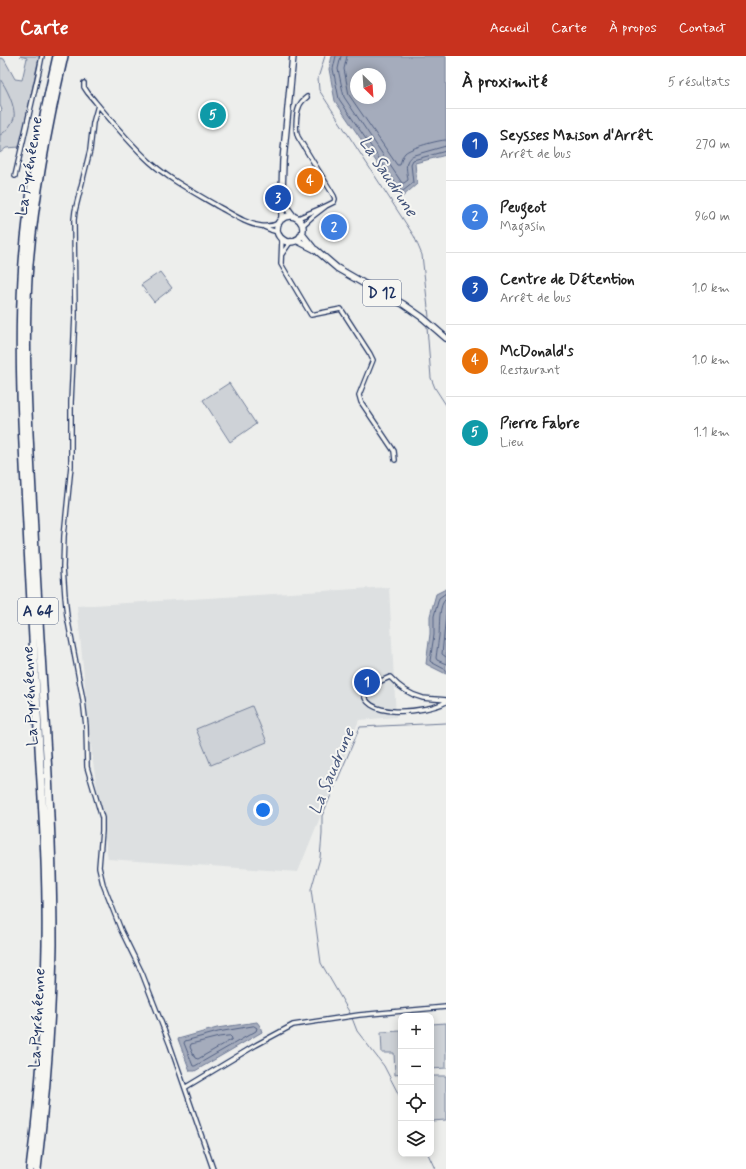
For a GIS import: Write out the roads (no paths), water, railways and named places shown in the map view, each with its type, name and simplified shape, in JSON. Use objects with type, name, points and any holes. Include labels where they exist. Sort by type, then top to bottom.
[{"type":"highway","name":"La Pyrénéenne","points":[[30,1169],[38,1107],[42,1058],[45,996],[46,914],[43,811],[22,419],[20,322],[22,276],[32,184],[40,135],[57,56]]},
{"type":"highway","name":"La Pyrénéenne","points":[[37,1169],[48,1058],[52,978],[52,914],[49,809],[28,423],[26,323],[28,276],[38,185],[46,136],[64,56]]},
{"type":"main road","points":[[284,204],[303,225],[302,234],[294,240],[285,240],[278,232],[284,204],[282,192],[283,161],[293,56]]},
{"type":"main road","points":[[280,221],[287,216],[295,217]]},
{"type":"main road","name":"D 12","points":[[302,234],[316,250],[337,268],[403,304],[428,322],[446,338]]},
{"type":"main road","name":"D 12","points":[[294,240],[316,250]]},
{"type":"street","points":[[15,176],[42,56]]},
{"type":"street","points":[[84,83],[85,89],[130,142],[149,161],[172,179],[244,221],[278,232]]},
{"type":"street","points":[[295,217],[326,206],[334,202],[335,199],[297,134],[298,108],[307,97]]},
{"type":"street","points":[[98,105],[93,123],[90,150],[75,216],[74,237],[76,315],[71,402],[71,466],[63,549],[67,616],[83,700],[87,735],[88,767],[102,818],[99,862],[101,877],[121,930],[152,997],[186,1087],[213,1169]]},
{"type":"street","points":[[303,225],[312,216],[326,206]]},
{"type":"street","points":[[261,226],[272,226],[280,221]]},
{"type":"street","points":[[282,238],[281,264],[283,270],[311,315],[340,310],[370,354],[373,360],[359,395],[361,402],[394,451],[395,460]]},
{"type":"street","points":[[281,254],[294,240]]},
{"type":"street","points":[[390,677],[411,694],[424,698],[446,701],[441,705],[428,709],[405,712],[390,711],[375,707],[366,698],[363,690],[364,686],[368,683],[381,681],[390,677]]},
{"type":"street","points":[[186,1087],[256,1045],[293,1025],[353,1016],[446,1007]]},
{"type":"water","points":[[332,56],[446,56],[446,155],[415,163],[417,184],[401,198],[335,101],[329,69]]},
{"type":"water","points":[[446,589],[446,674],[426,664],[430,634],[430,616],[436,594]]},
{"type":"water","points":[[257,1022],[262,1032],[195,1071],[190,1071],[178,1039],[217,1028]]},
{"type":"waterway","name":"La Saudrune","points":[[325,56],[318,78],[319,90],[414,236],[422,255],[429,317]]},
{"type":"waterway","points":[[0,79],[14,108],[14,118],[10,125],[0,135]]},
{"type":"waterway","name":"La Saudrune","points":[[427,327],[431,378],[435,388],[446,405]]},
{"type":"waterway","name":"La Saudrune","points":[[351,1015],[321,963],[311,890],[320,858],[322,816],[360,727],[446,723]]},
{"type":"waterway","name":"La Saudrune","points":[[352,1018],[357,1031],[384,1066],[398,1093]]},
{"type":"waterway","name":"La Saudrune","points":[[429,1157],[435,1169]]},
{"type":"place","name":"Pierre Fabre","points":[[213,115]]},
{"type":"place","name":"McDonald's","points":[[310,181]]},
{"type":"place","name":"Centre de Détention","points":[[278,198]]},
{"type":"place","name":"Peugeot","points":[[334,227]]},
{"type":"place","name":"Seysses Maison d'Arrêt","points":[[367,682]]}]
